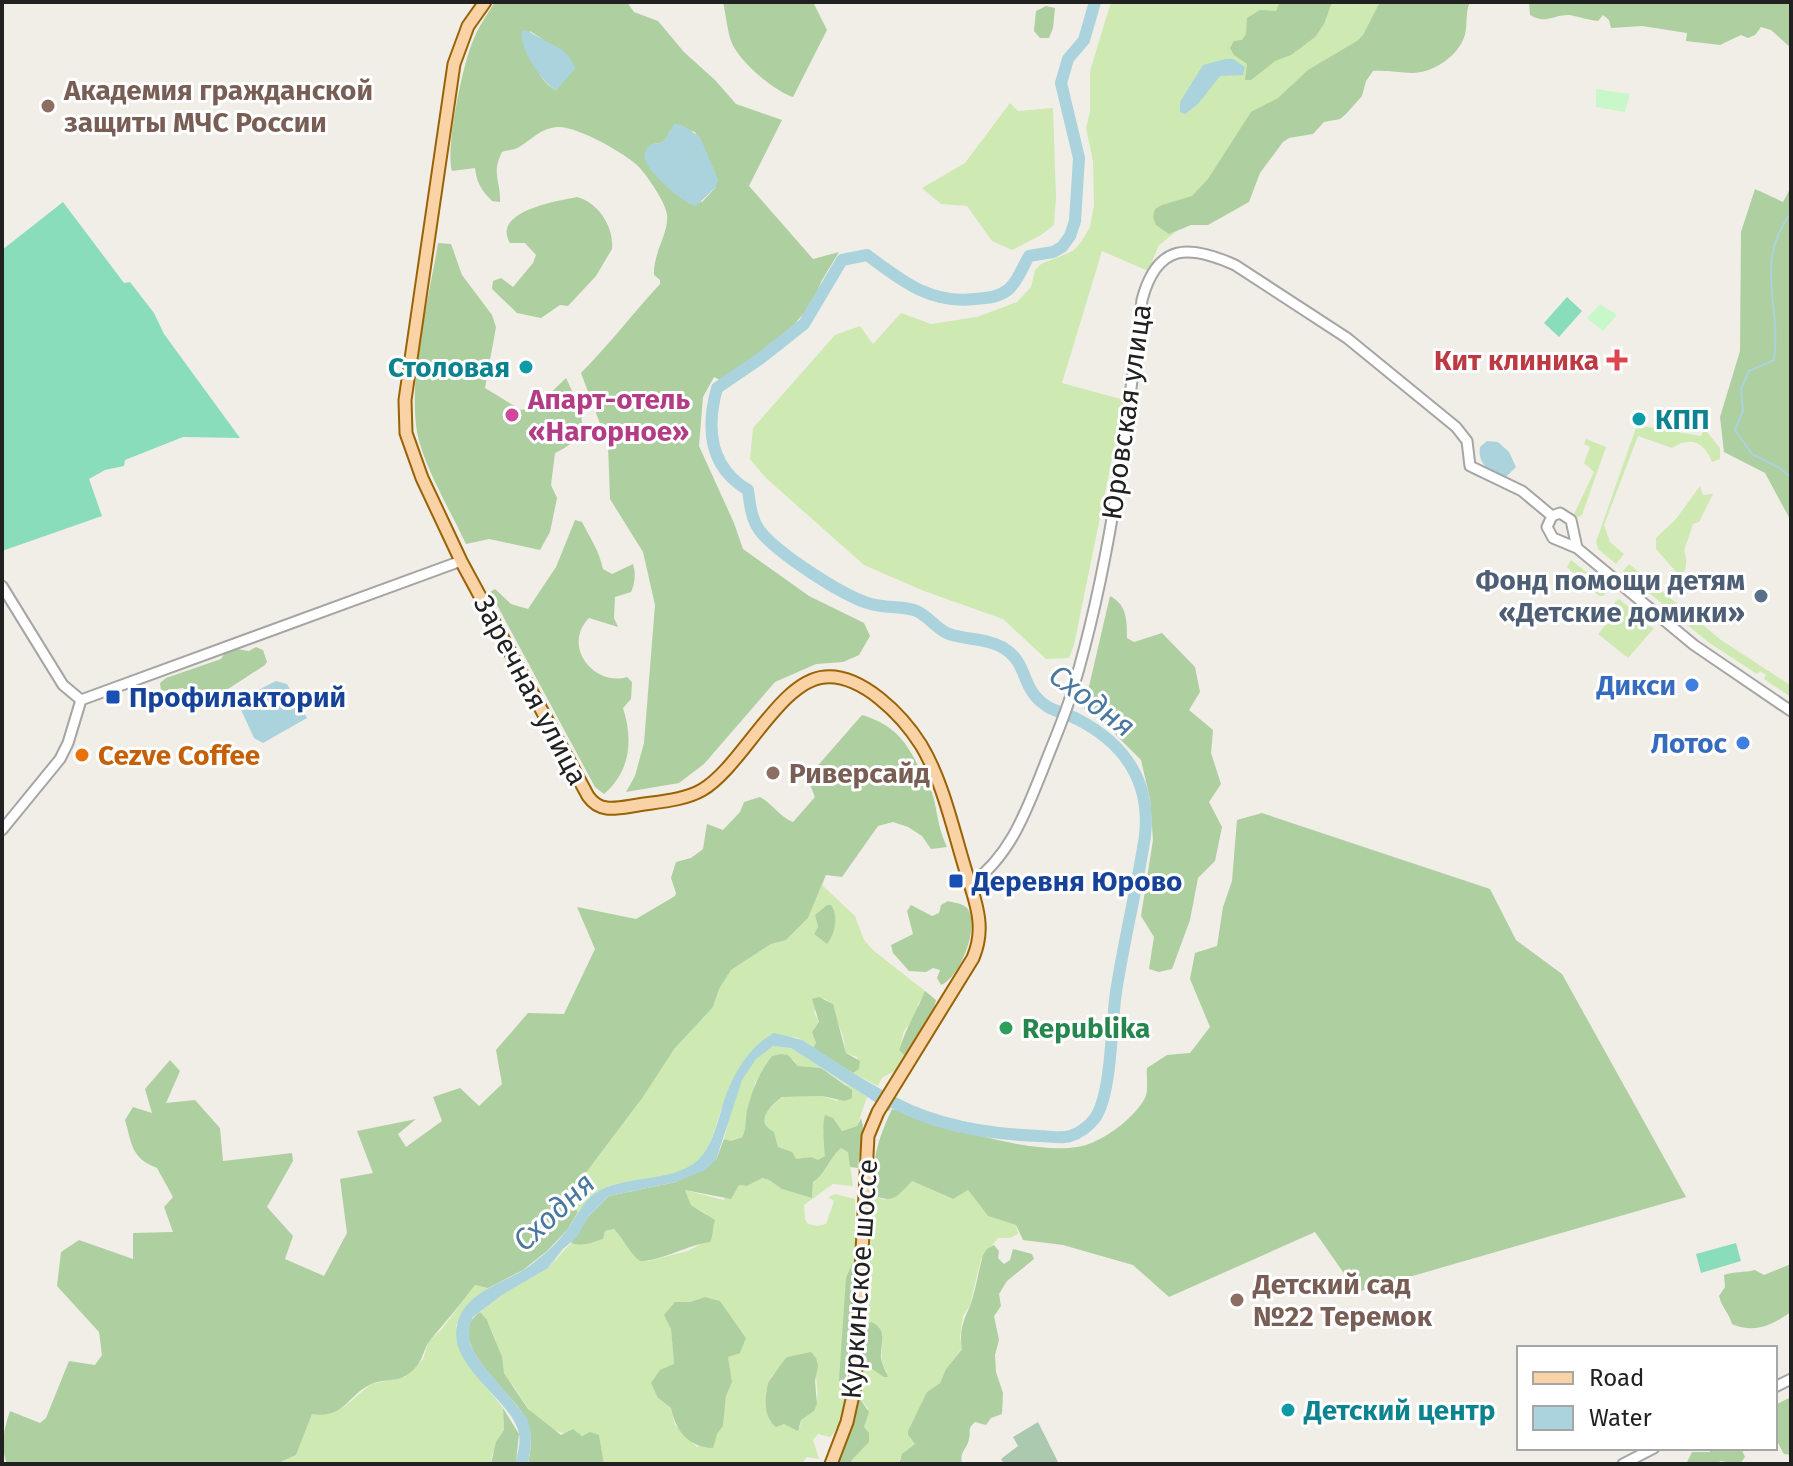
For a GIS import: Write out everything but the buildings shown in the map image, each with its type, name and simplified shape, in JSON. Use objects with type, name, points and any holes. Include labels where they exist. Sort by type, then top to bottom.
[{"type":"main road","name":"Заречная улица","points":[[485,2],[468,26],[454,64],[405,400],[406,433],[411,453],[461,561],[568,760],[597,806],[618,808],[703,790],[724,772],[796,688],[815,678],[839,678],[865,690],[889,708],[921,745],[931,765],[970,885],[979,921],[977,947],[888,1095]]},
{"type":"main road","name":"Куркинское шоссе","points":[[831,1464],[847,1422],[855,1386],[868,1136],[888,1095]]},
{"type":"street","name":"Юровская улица","points":[[970,885],[999,859],[1015,836],[1070,700],[1102,567],[1142,300],[1152,273],[1163,259],[1187,250],[1235,265],[1347,338],[1440,412],[1464,436],[1469,447],[1470,466],[1522,491],[1552,516]]},
{"type":"street","points":[[1577,548],[1571,520],[1565,514],[1552,516],[1547,527],[1550,535],[1577,548],[1694,645],[1791,711]]},
{"type":"street","points":[[1557,539],[1569,536],[1573,529]]},
{"type":"street","points":[[81,700],[461,561]]},
{"type":"street","points":[[2,586],[63,685],[81,700]]},
{"type":"street","points":[[2,830],[60,759],[81,700]]},
{"type":"street","points":[[1623,1464],[1650,1450]]},
{"type":"green space","points":[[495,2],[627,2],[634,12],[658,21],[736,104],[782,120],[749,186],[813,259],[839,252],[811,305],[791,328],[722,381],[714,377],[703,397],[699,446],[743,549],[809,596],[864,623],[870,636],[859,655],[843,662],[816,664],[775,682],[704,764],[679,783],[626,792],[635,776],[644,743],[655,605],[643,552],[610,499],[608,445],[581,373],[660,284],[654,275],[654,267],[666,229],[666,210],[652,183],[633,161],[600,141],[565,128],[545,130],[517,148],[502,152],[497,172],[500,202],[492,201],[485,193],[478,182],[475,168],[452,171],[453,126],[465,67],[475,36]],"holes":[[[530,31],[542,39],[561,84],[556,90],[538,72]],[[670,131],[695,132],[715,173],[716,187],[702,202],[670,189],[664,182],[652,144],[664,141]]]},
{"type":"green space","points":[[723,2],[813,2],[827,30],[793,97],[767,82],[735,49]]},
{"type":"green space","points":[[1111,2],[1390,2],[1268,160],[1159,245],[1148,271],[1102,251],[1062,383],[1124,400],[1074,645],[1069,658],[1046,659],[1003,619],[924,591],[864,565],[766,478],[750,459],[753,428],[835,335],[860,326],[873,344],[901,313],[931,324],[977,317],[1017,302],[1031,287],[1035,270],[1041,264],[1073,251],[1081,242],[1090,227],[1094,205],[1093,161],[1086,128],[1090,112],[1090,71]]},
{"type":"green space","points":[[1280,2],[1332,2],[1324,24],[1315,37],[1251,80],[1245,80],[1247,64],[1230,48],[1234,41],[1242,40],[1246,34],[1247,18],[1260,10],[1276,11]]},
{"type":"green space","points":[[1380,2],[1470,2],[1463,40],[1449,58],[1427,70],[1412,73],[1373,71],[1362,96],[1340,119],[1324,122],[1313,134],[1283,142],[1260,173],[1249,202],[1208,225],[1191,225],[1169,234],[1156,225],[1153,217],[1155,209],[1192,196],[1208,179],[1251,112],[1278,98],[1308,70],[1357,41]]},
{"type":"green space","points":[[1529,2],[1791,2],[1791,48],[1771,30],[1761,27],[1755,35],[1748,38],[1741,35],[1720,45],[1686,41],[1687,33],[1642,26],[1611,28],[1609,20],[1603,15],[1598,21],[1570,15],[1536,18],[1530,15]]},
{"type":"green space","points":[[1046,6],[1055,8],[1053,28],[1049,38],[1040,38],[1034,31],[1036,11]]},
{"type":"green space","points":[[1596,89],[1630,94],[1625,112],[1596,107]]},
{"type":"green space","points":[[1010,103],[1018,111],[1053,108],[1056,197],[1054,225],[1012,250],[992,241],[967,206],[941,204],[922,188],[965,163]]},
{"type":"green space","points":[[1791,187],[1791,521],[1765,473],[1724,452],[1720,417],[1740,351],[1741,232],[1755,189],[1783,202]]},
{"type":"green space","points":[[577,197],[592,205],[604,217],[612,249],[596,276],[568,306],[560,305],[541,318],[517,313],[492,289],[493,281],[501,278],[513,287],[536,255],[525,243],[510,243],[507,232],[510,223],[529,210]]},
{"type":"green space","points":[[63,202],[124,283],[130,282],[154,313],[164,334],[240,438],[183,437],[125,460],[124,466],[105,470],[89,479],[102,516],[2,551],[2,250]]},
{"type":"green space","points":[[438,243],[451,244],[462,275],[492,315],[496,327],[485,388],[521,410],[537,406],[566,378],[577,401],[581,430],[568,446],[555,453],[551,485],[557,498],[550,532],[540,550],[489,539],[466,544],[420,445],[415,410],[417,363]]},
{"type":"green space","points":[[1567,297],[1582,311],[1559,337],[1544,323]]},
{"type":"green space","points":[[1600,304],[1617,315],[1603,331],[1587,318]]},
{"type":"green space","points":[[1637,425],[1701,436],[1707,432],[1720,448],[1720,459],[1712,462],[1696,443],[1685,442],[1672,448],[1638,436],[1604,525],[1610,542],[1624,554],[1616,564],[1598,549],[1596,542]]},
{"type":"green space","points":[[1586,439],[1606,447],[1582,515],[1578,517],[1574,514],[1594,472],[1584,463],[1590,447],[1584,444]]},
{"type":"green space","points":[[1700,486],[1703,495],[1713,494],[1699,522],[1693,524],[1684,551],[1684,572],[1677,573],[1656,549],[1656,538],[1676,519]]},
{"type":"green space","points":[[575,520],[582,522],[603,569],[612,574],[633,564],[635,571],[631,592],[615,597],[614,618],[618,627],[589,618],[581,629],[579,641],[580,652],[594,670],[615,679],[627,677],[632,682],[631,699],[623,708],[629,743],[625,765],[604,794],[595,787],[490,592],[495,589],[511,604],[528,609],[556,567]]},
{"type":"green space","points":[[1571,560],[1609,590],[1599,596],[1567,567]]},
{"type":"green space","points":[[1629,564],[1721,640],[1790,685],[1791,697],[1764,679],[1766,675],[1760,671],[1757,674],[1708,642],[1623,571]]},
{"type":"green space","points":[[1110,596],[1123,608],[1127,638],[1134,642],[1162,633],[1195,667],[1200,692],[1189,710],[1213,730],[1211,753],[1221,784],[1209,802],[1222,827],[1215,861],[1198,878],[1190,920],[1172,969],[1159,972],[1149,969],[1154,937],[1141,916],[1153,840],[1150,799],[1141,760],[1102,721],[1084,708]]},
{"type":"green space","points":[[1619,599],[1643,619],[1644,624],[1654,628],[1628,658],[1598,634],[1616,612],[1610,607]]},
{"type":"green space","points":[[256,647],[263,650],[265,665],[199,708],[192,705],[189,693],[183,688],[161,691],[160,683],[166,678],[221,659],[225,652],[237,649],[249,651]]},
{"type":"green space","points":[[862,715],[887,726],[909,750],[932,791],[947,847],[931,849],[922,836],[893,822],[878,826],[842,877],[826,875],[808,918],[786,940],[771,944],[731,970],[719,989],[713,1007],[674,1049],[643,1097],[566,1199],[578,1212],[567,1230],[523,1270],[488,1288],[475,1285],[431,1339],[413,1370],[399,1379],[371,1384],[338,1410],[323,1415],[312,1414],[296,1455],[276,1464],[7,1464],[4,1438],[10,1411],[40,1423],[46,1418],[69,1361],[95,1365],[102,1355],[99,1332],[57,1286],[61,1252],[79,1240],[133,1259],[133,1233],[173,1232],[164,1207],[173,1197],[157,1168],[137,1155],[125,1120],[133,1107],[152,1113],[145,1089],[170,1060],[180,1071],[166,1103],[195,1100],[220,1128],[223,1161],[292,1153],[293,1161],[267,1207],[293,1236],[285,1259],[324,1276],[347,1233],[340,1179],[373,1173],[357,1131],[416,1119],[398,1134],[406,1147],[442,1121],[433,1097],[460,1088],[479,1106],[502,1084],[496,1050],[528,1013],[564,1014],[595,949],[577,907],[636,919],[675,896],[671,878],[676,862],[691,858],[703,849],[707,824],[723,830],[740,812],[744,802],[760,797],[793,822],[815,797],[807,778]]},
{"type":"green space","points":[[1262,813],[1490,889],[1516,940],[1562,974],[1686,1197],[1357,1292],[1315,1232],[1169,1297],[1133,1265],[1063,1245],[1023,1240],[1016,1225],[988,1216],[968,1190],[953,1199],[912,1181],[899,1195],[890,1199],[872,1194],[877,1150],[892,1109],[984,1137],[1034,1147],[1057,1148],[1077,1147],[1096,1141],[1133,1114],[1146,1095],[1147,1068],[1167,1055],[1190,1053],[1210,1027],[1190,979],[1195,953],[1217,946],[1223,907],[1232,881],[1237,820]]},
{"type":"green space","points":[[822,885],[855,916],[864,940],[874,951],[925,991],[918,1004],[918,1013],[904,1031],[899,1050],[905,1056],[895,1071],[883,1078],[878,1086],[853,1073],[859,1069],[857,1057],[846,1053],[830,1002],[823,998],[814,1012],[819,1022],[812,1032],[816,1043],[813,1048],[798,1038],[770,1035],[761,1043],[740,1069],[710,1143],[698,1160],[674,1173],[605,1188],[594,1194],[578,1212],[566,1199],[643,1097],[673,1049],[713,1007],[719,989],[731,970],[771,944],[786,940],[808,918]],"holes":[[[831,905],[835,925],[827,944],[814,934],[818,927],[815,915]]]},
{"type":"green space","points":[[948,901],[966,907],[972,925],[961,961],[955,972],[941,985],[937,978],[940,970],[909,971],[893,953],[891,945],[913,934],[907,911],[911,905],[932,916],[939,913],[941,905]]},
{"type":"green space","points":[[831,905],[835,919],[834,930],[827,944],[814,934],[818,927],[815,915]]},
{"type":"green space","points":[[925,991],[936,1000],[934,1008],[905,1056],[899,1050]]},
{"type":"green space","points":[[819,997],[833,1004],[846,1053],[860,1061],[859,1069],[853,1073],[813,1048],[816,1043],[812,1032],[819,1022],[812,999]]},
{"type":"green space","points":[[773,1046],[791,1048],[867,1097],[857,1126],[841,1131],[833,1118],[823,1132],[825,1156],[818,1161],[811,1157],[796,1159],[778,1147],[774,1132],[763,1122],[764,1114],[782,1097],[822,1096],[837,1101],[847,1085],[821,1068],[798,1066],[794,1060],[780,1054],[772,1056],[755,1083],[745,1135],[731,1141],[724,1139],[744,1075],[761,1054]]},
{"type":"green space","points":[[788,1055],[798,1066],[821,1068],[852,1090],[852,1098],[845,1101],[822,1096],[782,1097],[768,1110],[764,1119],[774,1132],[778,1147],[792,1152],[796,1159],[811,1157],[818,1160],[825,1156],[825,1115],[833,1118],[842,1131],[857,1126],[861,1118],[863,1126],[858,1168],[850,1167],[848,1152],[841,1148],[813,1182],[812,1198],[782,1189],[762,1178],[747,1186],[739,1185],[731,1199],[685,1190],[691,1205],[715,1220],[710,1242],[657,1258],[640,1261],[614,1229],[605,1231],[603,1239],[594,1242],[583,1245],[571,1243],[589,1216],[609,1196],[676,1182],[716,1160],[724,1139],[731,1141],[742,1137],[756,1082],[772,1056]]},
{"type":"green space","points":[[841,1148],[848,1151],[853,1186],[833,1184],[804,1205],[808,1224],[817,1226],[826,1224],[834,1201],[828,1197],[835,1194],[855,1199],[855,1253],[842,1390],[844,1408],[830,1437],[818,1434],[813,1440],[819,1459],[807,1457],[801,1464],[604,1464],[599,1435],[560,1432],[533,1414],[504,1373],[493,1332],[480,1312],[548,1268],[571,1243],[583,1245],[603,1239],[605,1231],[614,1229],[626,1240],[629,1249],[648,1261],[688,1251],[702,1243],[707,1214],[691,1205],[685,1190],[723,1200],[739,1185],[747,1186],[761,1178],[782,1189],[812,1198],[813,1182],[822,1175]],"holes":[[[705,1297],[720,1301],[746,1338],[728,1357],[732,1382],[726,1395],[723,1426],[717,1434],[697,1447],[675,1425],[671,1408],[658,1398],[674,1364],[671,1329],[690,1302]],[[810,1353],[817,1384],[815,1407],[801,1420],[800,1427],[770,1422],[766,1399],[771,1377],[787,1357]]]},
{"type":"green space","points":[[912,1181],[952,1199],[968,1190],[988,1216],[1016,1225],[1018,1234],[998,1238],[981,1259],[970,1305],[963,1316],[962,1348],[940,1383],[927,1392],[911,1424],[910,1438],[916,1444],[900,1458],[899,1464],[851,1464],[869,1442],[864,1427],[868,1408],[860,1399],[863,1363],[870,1369],[888,1373],[882,1359],[882,1333],[867,1324],[865,1327],[871,1293],[872,1194],[884,1200]]},
{"type":"green space","points":[[1736,1243],[1741,1261],[1701,1273],[1696,1254]]},
{"type":"green space","points":[[994,1245],[999,1251],[998,1258],[1004,1264],[1010,1260],[1013,1249],[1032,1254],[1034,1259],[1007,1281],[999,1294],[1001,1306],[994,1316],[999,1340],[995,1355],[996,1372],[1003,1393],[1002,1414],[991,1418],[986,1425],[973,1424],[962,1464],[899,1464],[902,1454],[915,1444],[908,1431],[927,1392],[940,1383],[946,1369],[962,1349],[962,1327],[983,1255]]},
{"type":"green space","points":[[852,1264],[854,1274],[845,1392],[839,1381],[846,1278]]},
{"type":"green space","points":[[1791,1264],[1791,1312],[1763,1327],[1748,1328],[1732,1324],[1719,1296],[1725,1287],[1724,1275],[1755,1270],[1764,1275]]},
{"type":"green space","points":[[475,1285],[488,1288],[462,1314],[456,1326],[483,1383],[503,1408],[504,1430],[491,1464],[276,1464],[296,1455],[312,1414],[344,1407],[371,1384],[405,1377],[423,1359],[429,1341],[442,1329]]},
{"type":"green space","points":[[705,1297],[720,1301],[746,1338],[740,1353],[728,1357],[732,1382],[726,1396],[723,1426],[713,1448],[697,1445],[685,1437],[676,1424],[671,1408],[658,1398],[651,1383],[660,1370],[674,1364],[671,1329],[664,1315],[675,1302],[690,1302]]},
{"type":"green space","points":[[480,1312],[487,1320],[502,1357],[504,1373],[528,1409],[561,1435],[573,1429],[582,1436],[590,1432],[599,1435],[604,1464],[528,1464],[531,1442],[527,1421],[484,1367],[469,1337],[470,1324]]},
{"type":"green space","points":[[871,1322],[882,1333],[881,1358],[888,1377],[863,1363],[865,1327]]},
{"type":"green space","points":[[811,1352],[818,1366],[814,1411],[801,1420],[798,1431],[784,1424],[776,1427],[767,1413],[768,1383],[787,1357]]},
{"type":"green space","points":[[1791,1397],[1791,1455],[1784,1454],[1777,1439],[1777,1404]]},
{"type":"green space","points":[[860,1399],[869,1412],[864,1427],[869,1433],[869,1442],[851,1464],[837,1464]]},
{"type":"green space","points":[[503,1408],[519,1434],[516,1462],[491,1464],[496,1442],[504,1430]]},
{"type":"green space","points":[[1038,1422],[1059,1464],[1004,1464],[1001,1459],[1018,1446],[1013,1437]]},
{"type":"green space","points":[[1742,1450],[1745,1457],[1740,1464],[1720,1461],[1718,1464],[1686,1464],[1692,1452]]},
{"type":"water","points":[[522,30],[570,57],[575,69],[556,90],[532,63],[524,45]]},
{"type":"water","points":[[1233,59],[1245,67],[1243,75],[1220,76],[1198,104],[1185,114],[1180,112],[1180,102],[1203,65]]},
{"type":"water","points":[[674,124],[682,125],[700,137],[718,180],[716,187],[696,206],[668,188],[654,174],[645,158],[646,149],[664,141]]},
{"type":"water","points":[[1487,441],[1498,442],[1509,452],[1516,467],[1507,476],[1491,471],[1483,463],[1480,447]]},
{"type":"water","points":[[276,681],[287,684],[307,718],[263,743],[254,738],[237,701]]},
{"type":"water","points":[[774,1033],[802,1040],[891,1095],[895,1101],[889,1111],[791,1048],[773,1046],[756,1059],[742,1080],[716,1160],[705,1170],[676,1182],[609,1196],[548,1268],[502,1295],[473,1317],[469,1328],[470,1344],[529,1424],[531,1441],[528,1464],[515,1464],[519,1434],[514,1421],[471,1370],[457,1341],[457,1326],[467,1305],[475,1297],[525,1269],[549,1250],[594,1194],[618,1184],[675,1173],[698,1160],[712,1137],[740,1066],[755,1047]]},
{"type":"waterway","name":"Сходня","points":[[882,1096],[938,1121],[999,1133],[1066,1137],[1081,1131],[1093,1121],[1101,1107],[1108,1076],[1116,992],[1145,836],[1144,798],[1139,781],[1121,752],[1094,729],[1039,700],[1017,661],[1002,647],[949,634],[914,610],[859,600],[812,573],[769,540],[755,522],[748,490],[735,481],[718,458],[712,432],[714,403],[717,388],[804,324],[842,260],[867,255],[916,288],[958,300],[992,297],[1005,292],[1015,282],[1029,256],[1053,252],[1062,247],[1075,221],[1079,158],[1061,83],[1068,59],[1084,40],[1095,2]]},
{"type":"waterway","points":[[1791,213],[1773,250],[1771,267],[1774,360],[1749,371],[1741,389],[1743,411],[1735,430],[1752,454],[1780,468],[1791,478]]},
{"type":"place","name":"Академия гражданской защиты МЧС России","points":[[48,106]]},
{"type":"place","name":"Кит клиника","points":[[1617,360]]},
{"type":"place","name":"Столовая","points":[[526,367]]},
{"type":"place","name":"Апарт-отель «Нагорное»","points":[[512,415]]},
{"type":"place","name":"КПП","points":[[1639,419]]},
{"type":"place","name":"Фонд помощи детям «Детские домики»","points":[[1761,596]]},
{"type":"place","name":"Дикси","points":[[1692,685]]},
{"type":"place","name":"Профилакторий","points":[[113,697]]},
{"type":"place","name":"Лотос","points":[[1743,743]]},
{"type":"place","name":"Cezve Coffee","points":[[82,755]]},
{"type":"place","name":"Риверсайд","points":[[773,773]]},
{"type":"place","name":"Деревня Юрово","points":[[956,881]]},
{"type":"place","name":"Republika","points":[[1006,1028]]},
{"type":"place","name":"Детский сад №22 Теремок","points":[[1237,1300]]},
{"type":"place","name":"Детский центр","points":[[1288,1410]]}]
